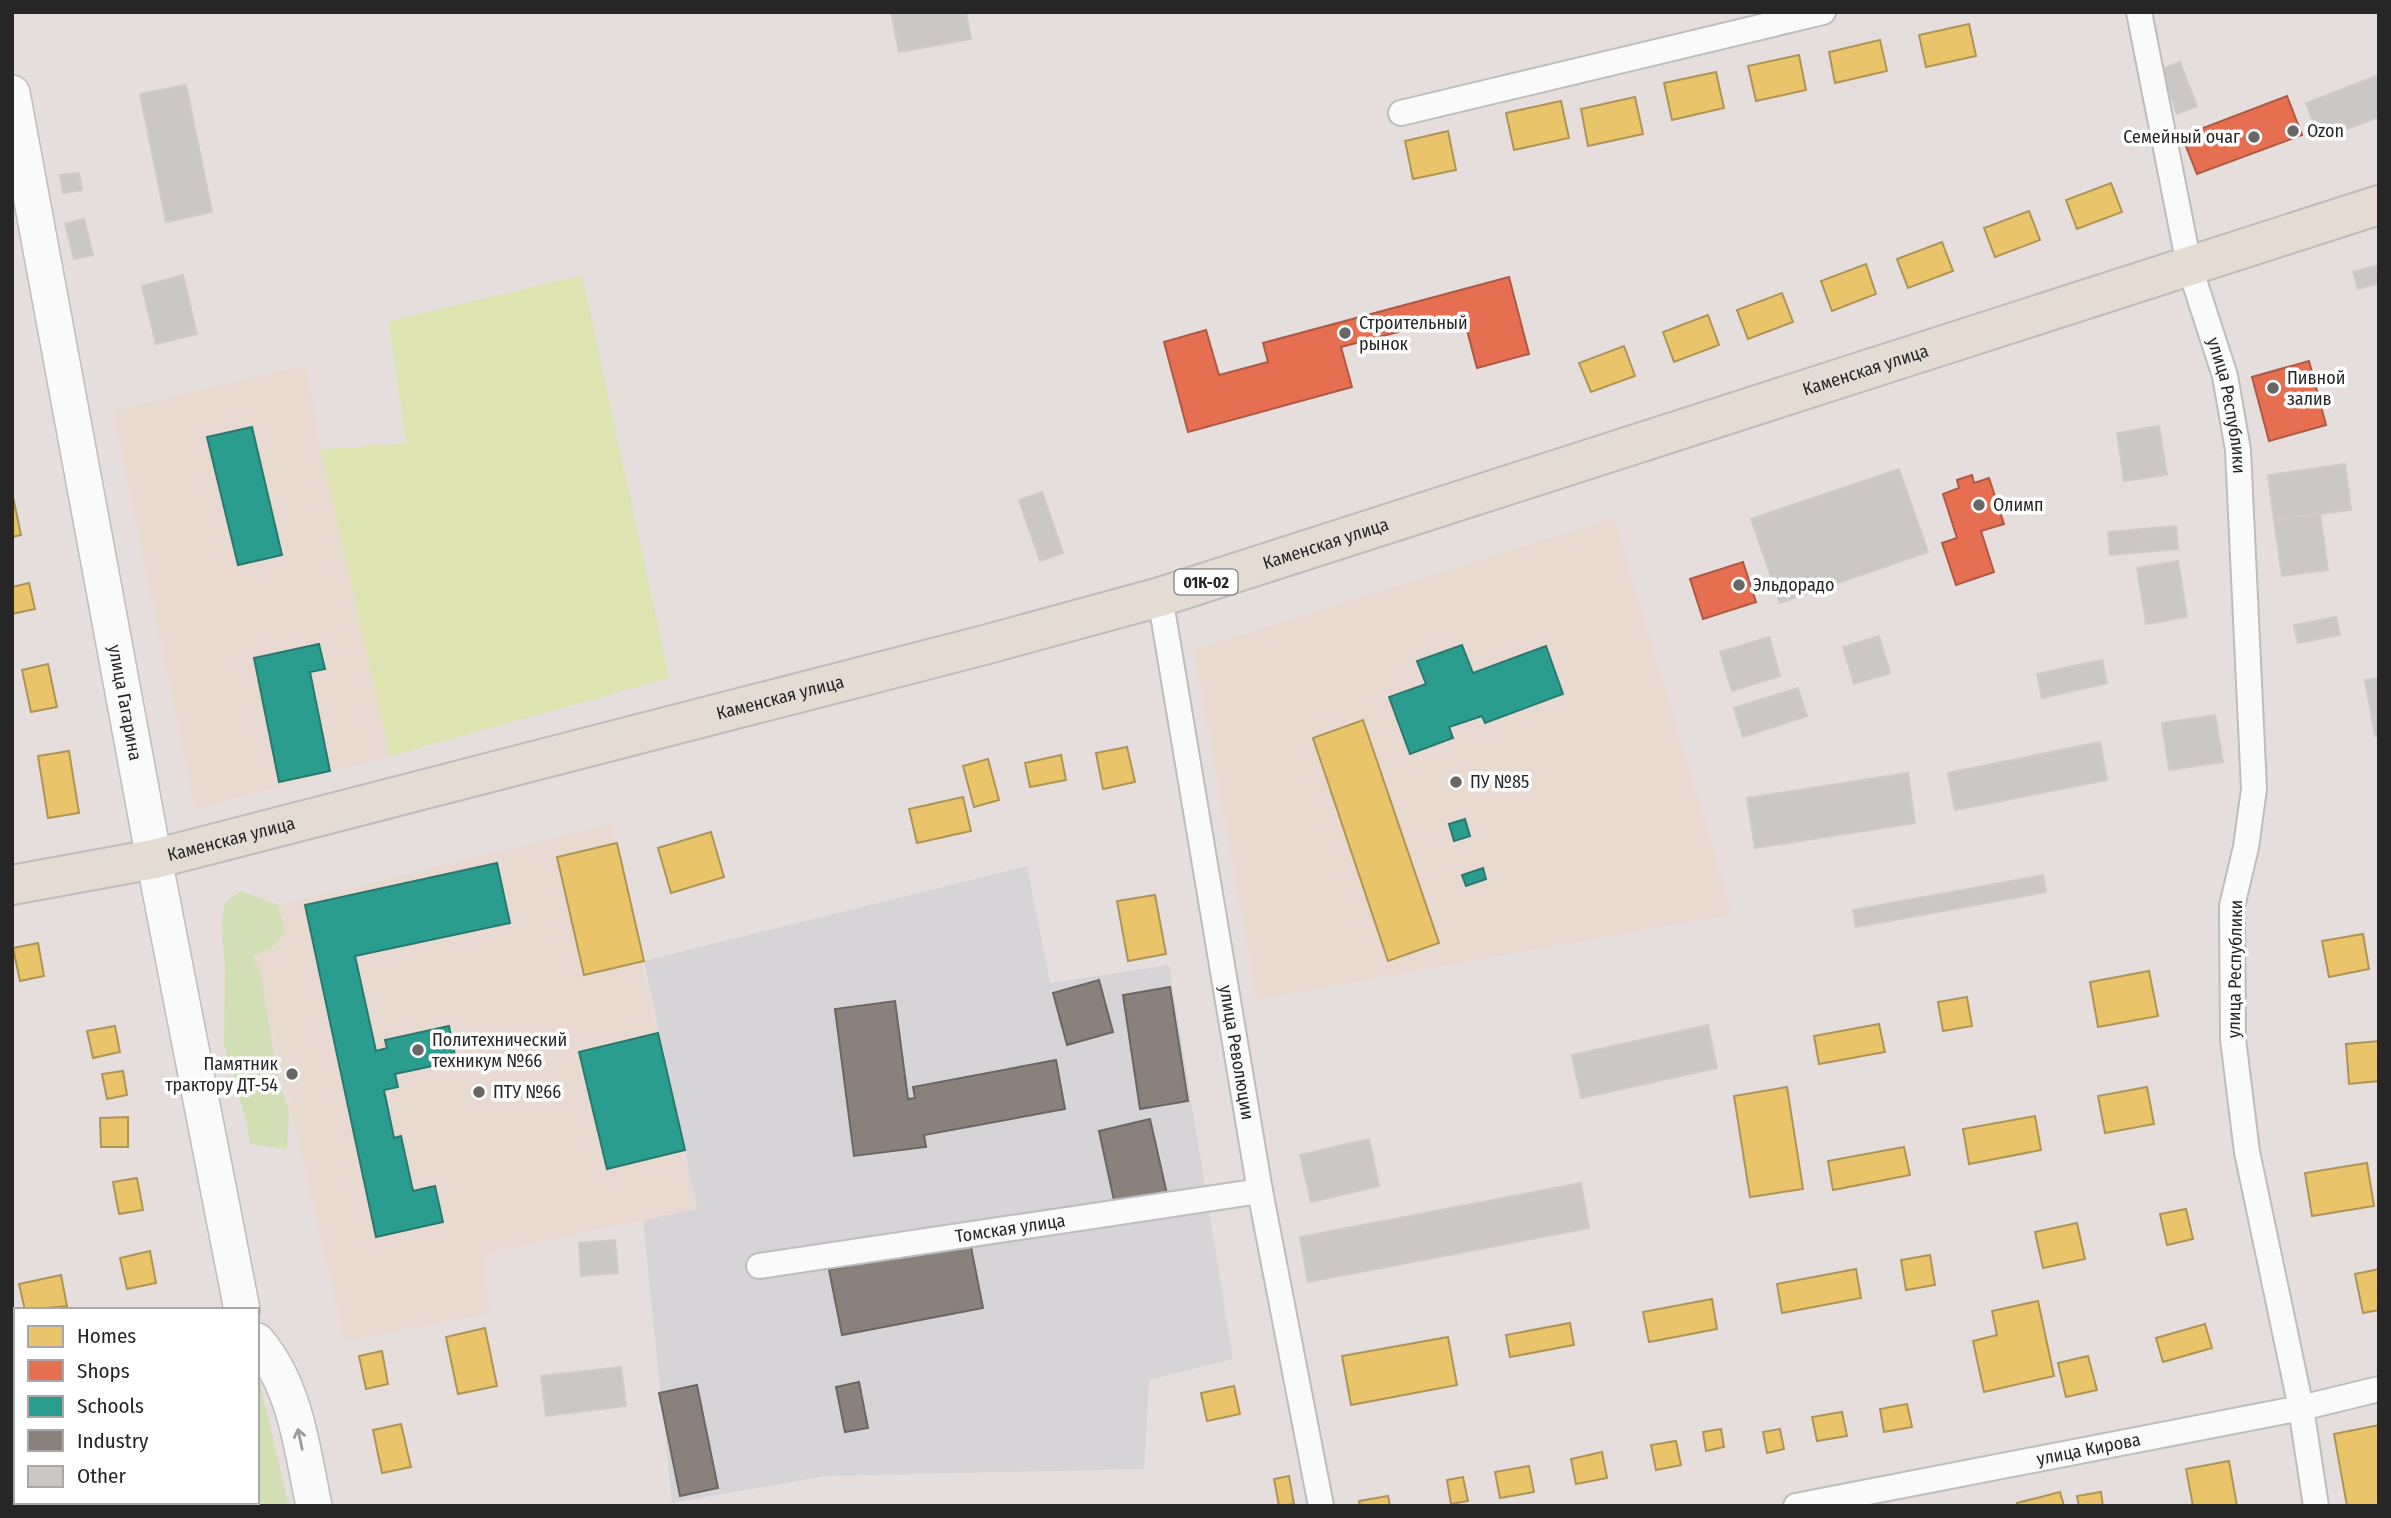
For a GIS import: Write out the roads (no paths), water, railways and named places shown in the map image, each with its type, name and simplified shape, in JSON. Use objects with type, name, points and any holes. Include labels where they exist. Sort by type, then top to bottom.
[{"type":"main road","name":"Каменская улица","points":[[12,886],[154,859],[988,644],[1160,597],[2379,205]]},
{"type":"street","points":[[1401,113],[1823,12]]},
{"type":"street","name":"улица Республики","points":[[2139,12],[2189,265],[2225,376],[2238,450],[2254,789],[2246,847],[2232,906],[2233,1039],[2247,1152],[2301,1408],[2316,1506]]},
{"type":"street","name":"улица Гагарина","points":[[12,93],[154,859],[243,1308]]},
{"type":"street","name":"улица Революции","points":[[1160,597],[1260,1191],[1321,1506]]},
{"type":"street","name":"Томская улица","points":[[759,1266],[1260,1191]]},
{"type":"street","points":[[259,1343],[274,1361],[292,1404],[314,1506]]},
{"type":"street","name":"улица Кирова","points":[[1796,1506],[2301,1408],[2379,1389]]},
{"type":"place","name":"Ozon","points":[[2293,131]]},
{"type":"place","name":"Семейный очаг","points":[[2254,137]]},
{"type":"place","name":"Строительный рынок","points":[[1345,333]]},
{"type":"place","name":"Пивной залив","points":[[2273,388]]},
{"type":"place","name":"Олимп","points":[[1979,505]]},
{"type":"place","name":"Эльдорадо","points":[[1739,585]]},
{"type":"place","name":"ПУ №85","points":[[1456,782]]},
{"type":"place","name":"Политехнический техникум №66","points":[[418,1050]]},
{"type":"place","name":"Памятник трактору ДТ-54","points":[[292,1074]]},
{"type":"place","name":"ПТУ №66","points":[[479,1092]]}]
